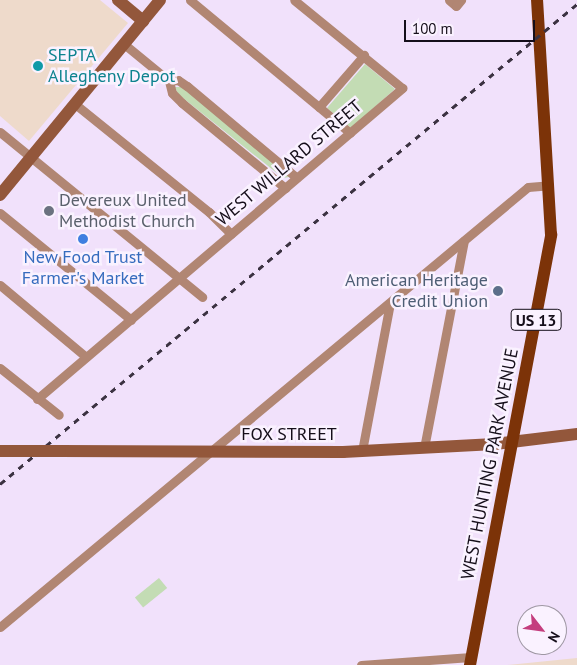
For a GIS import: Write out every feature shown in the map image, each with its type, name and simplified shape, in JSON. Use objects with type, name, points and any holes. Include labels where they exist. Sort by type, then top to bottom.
[{"type":"main road","name":"WEST HUNTING PARK AVENUE","points":[[470,661],[551,243],[537,0]]},
{"type":"street","points":[[118,0],[143,21]]},
{"type":"street","points":[[0,194],[160,0]]},
{"type":"street","points":[[190,0],[350,133]]},
{"type":"street","points":[[294,0],[364,56],[319,107]]},
{"type":"street","points":[[124,44],[169,81],[172,93],[182,103],[285,188]]},
{"type":"street","name":"WEST WILLARD STREET","points":[[37,399],[402,88],[364,56]]},
{"type":"street","points":[[169,81],[178,80],[187,86],[297,178]]},
{"type":"street","points":[[75,104],[209,212],[231,234]]},
{"type":"street","points":[[0,132],[202,297]]},
{"type":"street","points":[[0,628],[528,187],[549,184]]},
{"type":"street","points":[[0,213],[131,320]]},
{"type":"street","points":[[424,448],[464,241]]},
{"type":"street","points":[[0,285],[86,357]]},
{"type":"street","points":[[362,451],[390,302]]},
{"type":"street","points":[[0,368],[59,415]]},
{"type":"street","name":"FOX STREET","points":[[0,450],[362,451],[513,441],[577,434]]},
{"type":"street","points":[[361,665],[470,661]]},
{"type":"shaded area","name":"SEPTA Allegheny Depot","points":[[0,0],[100,0],[128,23],[29,141],[0,116]]},
{"type":"shaded area","points":[[577,658],[577,665],[507,665]]},
{"type":"green space","points":[[365,64],[395,89],[351,128],[327,108]]},
{"type":"green space","points":[[175,87],[183,87],[288,172],[289,177],[283,178],[178,94]]},
{"type":"green space","points":[[159,578],[167,588],[143,608],[135,598]]},
{"type":"railway","points":[[0,484],[577,4]]},
{"type":"place","name":"SEPTA Allegheny Depot","points":[[38,66]]},
{"type":"place","name":"Devereux United Methodist Church","points":[[49,211]]},
{"type":"place","name":"New Food Trust Farmer's Market","points":[[83,239]]},
{"type":"place","name":"American Heritage Credit Union","points":[[498,291]]}]
